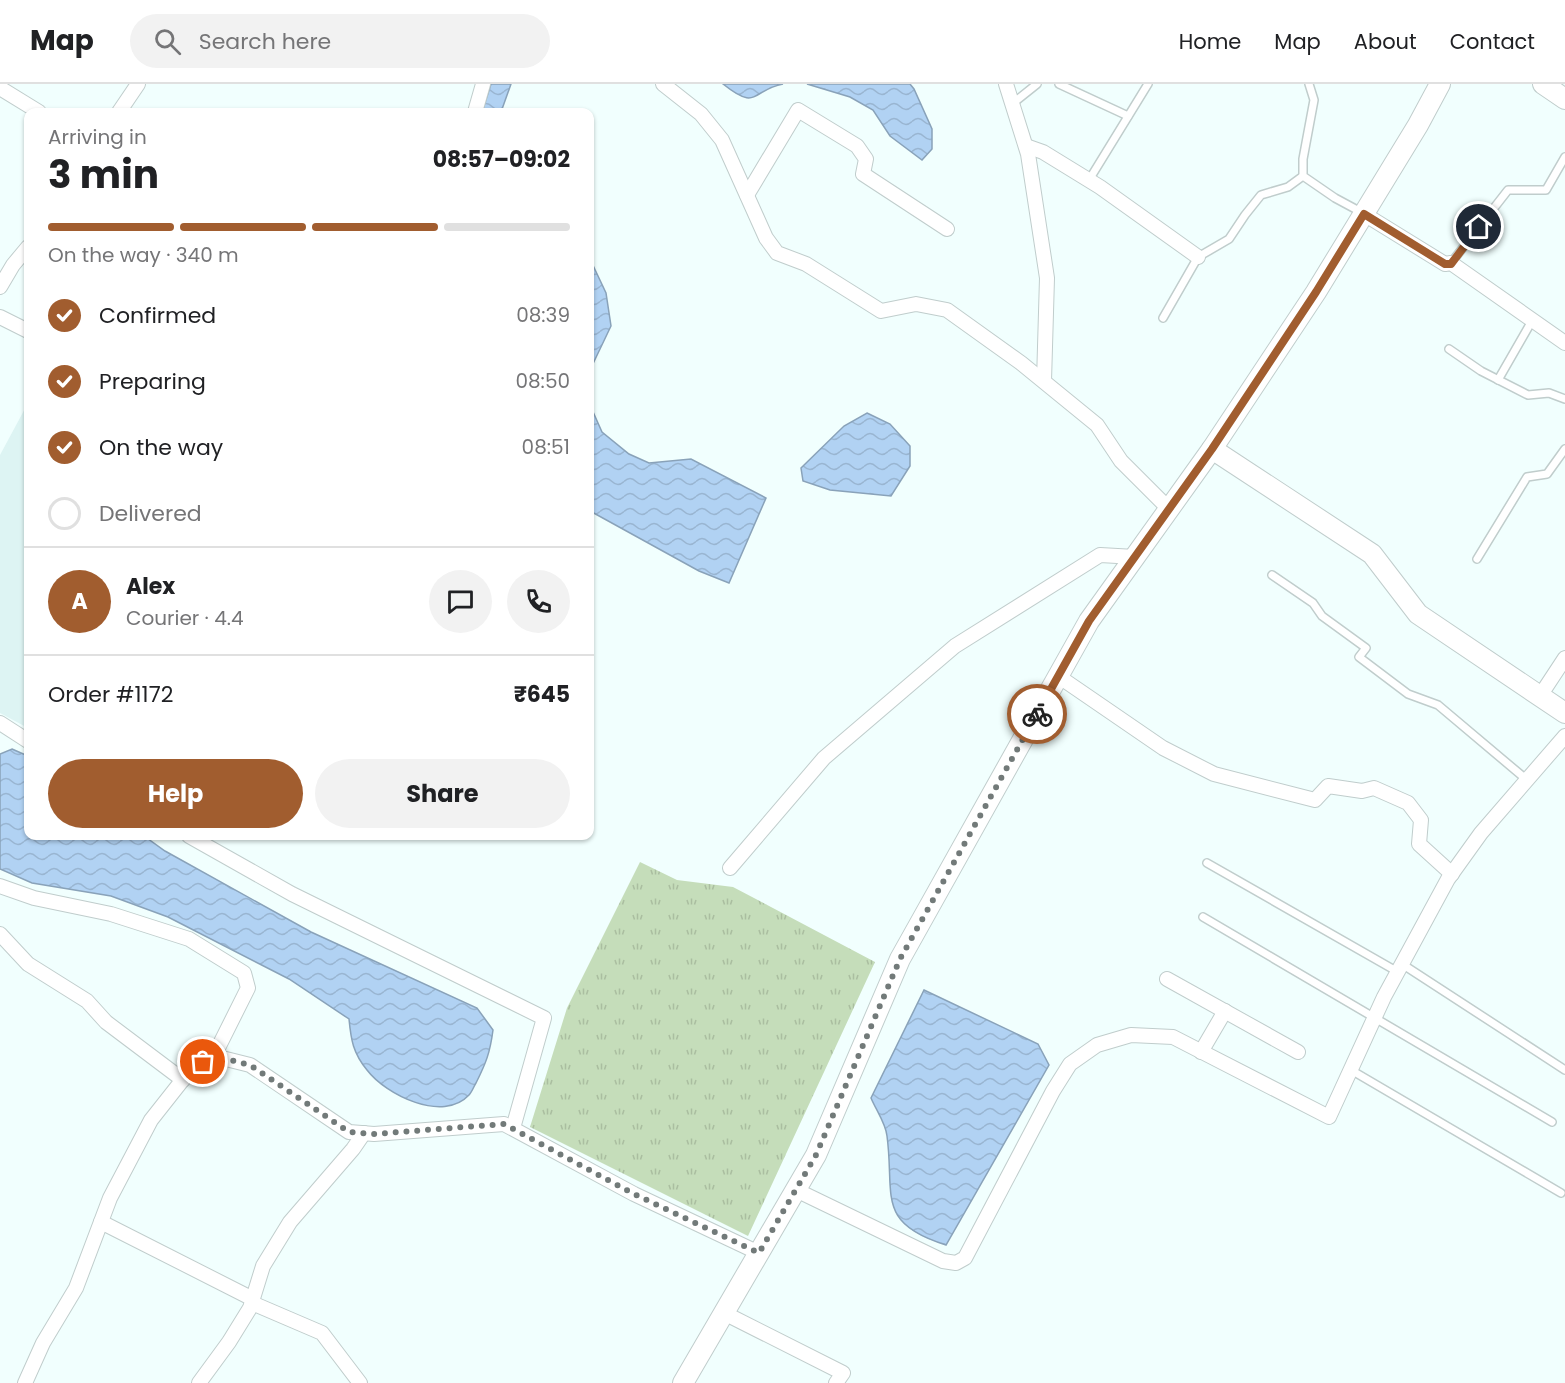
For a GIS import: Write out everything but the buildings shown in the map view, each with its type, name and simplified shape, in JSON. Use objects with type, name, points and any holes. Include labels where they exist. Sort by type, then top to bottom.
[{"type":"main road","points":[[683,1383],[816,1155],[900,959],[1089,621],[1212,449],[1316,292],[1418,125],[1440,84]]},
{"type":"main road","points":[[1543,84],[1565,99]]},
{"type":"main road","points":[[1212,449],[1372,554],[1418,614],[1565,713]]},
{"type":"street","points":[[122,108],[138,84]]},
{"type":"street","points":[[476,108],[483,84]]},
{"type":"street","points":[[663,84],[701,114],[722,140],[766,238],[777,253],[806,264],[881,311],[916,304],[947,310],[1044,381],[1097,425],[1121,461],[1169,509]]},
{"type":"street","points":[[1006,84],[1026,146],[1047,278],[1044,381]]},
{"type":"street","points":[[0,88],[32,108]]},
{"type":"street","points":[[747,195],[798,110],[857,146],[866,159],[863,174],[947,229]]},
{"type":"street","points":[[1026,146],[1043,152],[1089,180],[1198,257]]},
{"type":"street","points":[[1364,214],[1445,264],[1451,264],[1565,343]]},
{"type":"street","points":[[0,287],[24,252]]},
{"type":"street","points":[[0,316],[24,329]]},
{"type":"street","points":[[730,868],[824,758],[955,646],[1100,555],[1135,557]]},
{"type":"street","points":[[1540,696],[1565,658]]},
{"type":"street","points":[[1058,676],[1163,748],[1214,774],[1315,800],[1328,786],[1362,791],[1374,788],[1408,803],[1420,820],[1419,844],[1452,874]]},
{"type":"street","points":[[0,723],[24,738]]},
{"type":"street","points":[[796,1190],[943,1261],[956,1263],[965,1258],[1053,1091],[1070,1064],[1097,1045],[1131,1035],[1173,1037],[1329,1117],[1374,1018],[1452,874],[1481,833],[1565,736]]},
{"type":"street","points":[[196,840],[291,894],[544,1018],[513,1128]]},
{"type":"street","points":[[0,886],[34,898],[111,914],[189,939],[244,973],[248,988],[214,1056],[192,1068],[151,1120],[110,1198],[76,1288],[43,1343],[25,1383]]},
{"type":"street","points":[[0,934],[28,964],[87,1001],[106,1022],[183,1080]]},
{"type":"street","points":[[1167,979],[1298,1052]]},
{"type":"street","points":[[1201,1052],[1224,1011]]},
{"type":"street","points":[[214,1056],[250,1065],[349,1132],[504,1124],[634,1194],[759,1253]]},
{"type":"street","points":[[199,1383],[230,1342],[252,1301],[263,1266],[290,1222],[364,1133]]},
{"type":"street","points":[[101,1222],[252,1301],[322,1333],[360,1383]]},
{"type":"street","points":[[724,1313],[843,1373],[836,1383]]},
{"type":"lane","points":[[1012,104],[1037,84]]},
{"type":"lane","points":[[1059,84],[1128,116]]},
{"type":"lane","points":[[1089,180],[1148,84]]},
{"type":"lane","points":[[1303,176],[1302,159],[1314,100],[1309,84]]},
{"type":"lane","points":[[1451,264],[1508,190],[1546,190],[1565,157]]},
{"type":"lane","points":[[1303,176],[1364,214]]},
{"type":"lane","points":[[1163,318],[1198,257],[1230,239],[1261,195],[1288,187],[1303,176]]},
{"type":"lane","points":[[1498,380],[1533,319]]},
{"type":"lane","points":[[1449,349],[1498,380],[1528,395],[1549,393],[1565,399]]},
{"type":"lane","points":[[1477,559],[1527,477],[1547,474],[1565,449]]},
{"type":"lane","points":[[1272,575],[1313,603],[1322,616],[1366,648],[1359,657],[1408,694],[1438,705],[1527,780]]},
{"type":"lane","points":[[1207,863],[1400,968],[1565,1070]]},
{"type":"lane","points":[[1203,917],[1552,1122]]},
{"type":"lane","points":[[1351,1070],[1561,1193]]},
{"type":"shaded area","points":[[24,410],[24,726],[0,713],[0,455]]},
{"type":"green space","points":[[640,862],[677,880],[733,887],[875,962],[748,1236],[530,1127],[567,1008]]},
{"type":"water","points":[[491,84],[511,84],[502,108],[483,108]]},
{"type":"water","points":[[723,84],[783,84],[749,98],[743,97]]},
{"type":"water","points":[[807,84],[910,84],[932,129],[932,149],[922,160],[890,136],[873,110],[850,97]]},
{"type":"water","points":[[594,268],[606,293],[611,326],[594,362]]},
{"type":"water","points":[[867,413],[890,424],[910,446],[910,466],[891,496],[830,490],[803,481],[801,468],[844,426]]},
{"type":"water","points":[[594,414],[602,432],[629,454],[649,463],[691,459],[766,498],[729,583],[699,571],[594,513]]},
{"type":"water","points":[[12,749],[24,754],[24,840],[150,840],[165,851],[311,932],[477,1008],[493,1030],[487,1058],[470,1094],[458,1103],[445,1106],[430,1106],[401,1096],[376,1079],[362,1064],[354,1046],[349,1019],[289,979],[168,917],[111,896],[32,883],[0,869],[0,754]]},
{"type":"water","points":[[924,990],[1038,1044],[1049,1065],[946,1245],[908,1227],[898,1216],[890,1191],[886,1131],[871,1098]]},
{"type":"way so far","points":[[203,1062],[214,1056],[250,1065],[349,1132],[374,1134],[504,1124],[634,1194],[759,1253],[816,1155],[900,959],[1037,714]]},
{"type":"route","points":[[1037,714],[1089,621],[1212,449],[1316,292],[1364,214],[1445,264],[1451,264],[1479,227]]}]
